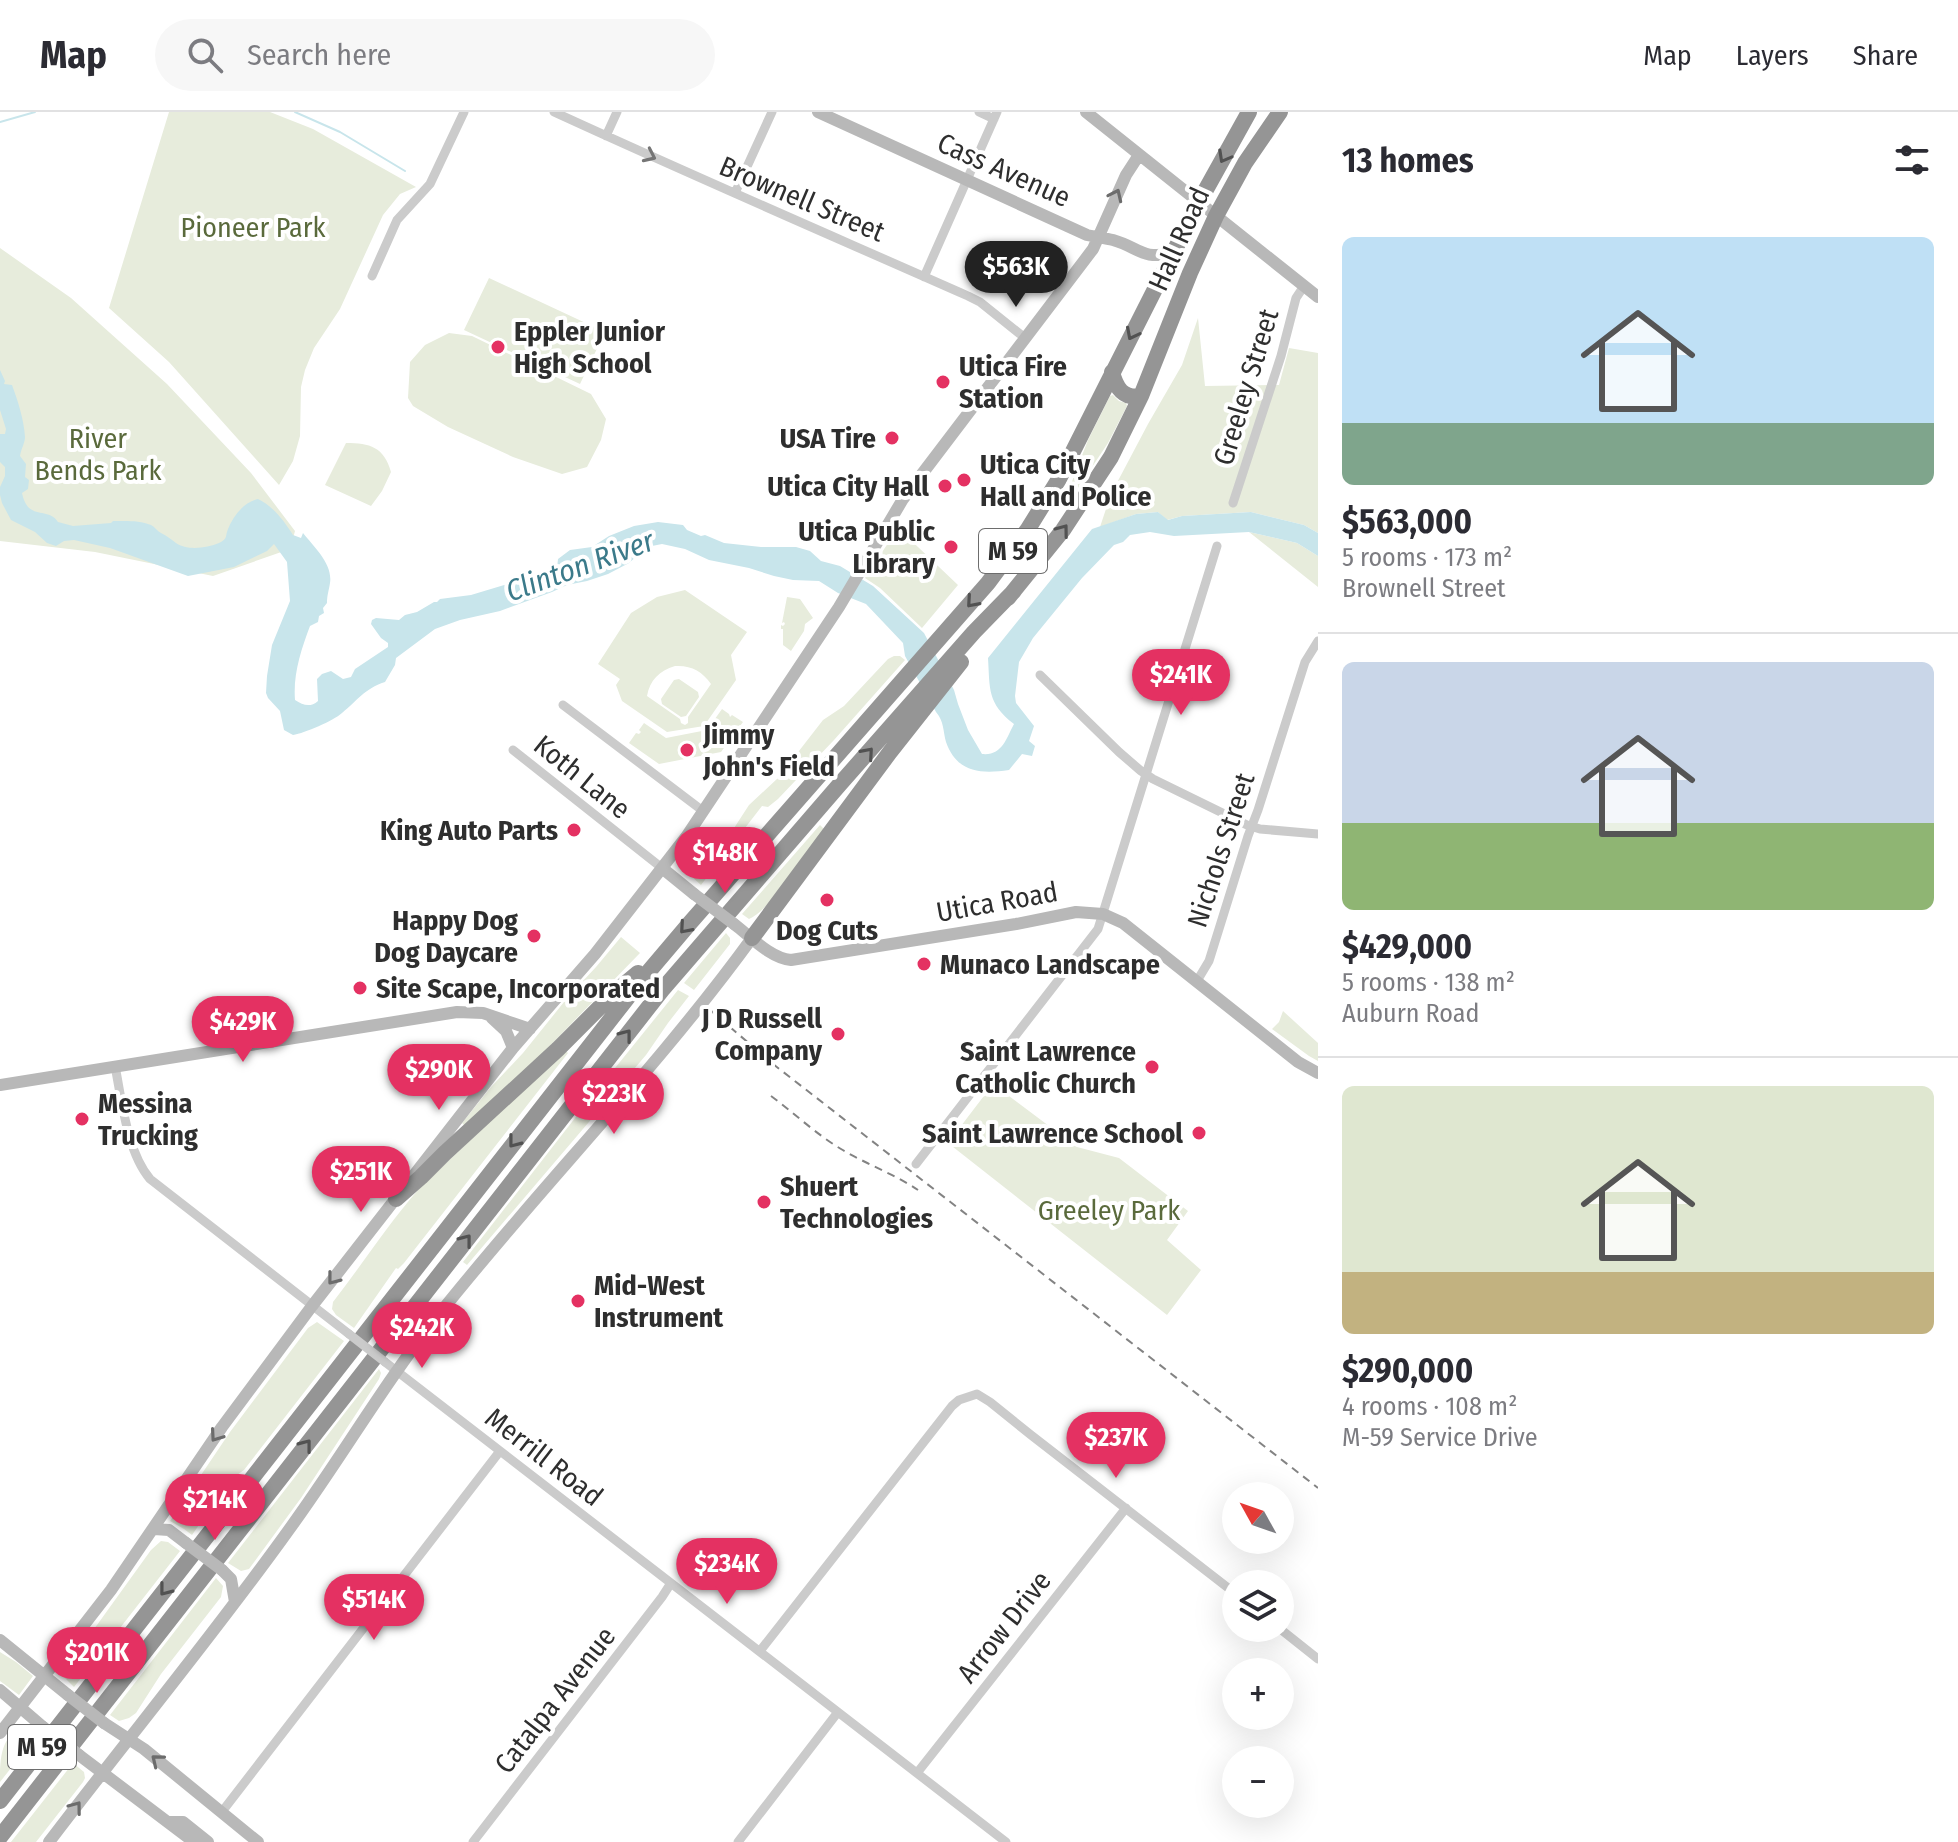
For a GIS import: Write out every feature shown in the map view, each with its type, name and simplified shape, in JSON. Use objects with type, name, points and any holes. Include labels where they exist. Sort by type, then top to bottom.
[{"type":"highway","name":"Hall Road","points":[[1112,372],[1249,112]]},
{"type":"highway","name":"Hall Road","points":[[1141,396],[1216,216],[1245,163],[1280,112]]},
{"type":"highway","points":[[1112,372],[1121,392],[1132,397],[1141,396]]},
{"type":"highway","name":"M 59","points":[[0,1801],[592,1041],[667,949],[988,583],[1028,529],[1069,461],[1112,372]]},
{"type":"highway","name":"M 59","points":[[0,1837],[662,990],[744,893],[926,697],[1057,539],[1115,449],[1141,396]]},
{"type":"highway","points":[[752,938],[877,769],[926,697]]},
{"type":"highway","points":[[396,1199],[614,993],[667,949]]},
{"type":"street","points":[[372,276],[397,220],[430,184],[464,112]]},
{"type":"street","name":"Brownell Street","points":[[554,112],[980,302],[1025,338]]},
{"type":"street","points":[[606,136],[617,112]]},
{"type":"street","points":[[735,193],[772,112]]},
{"type":"street","name":"Cass Avenue","points":[[818,112],[1087,235],[1112,240],[1144,254],[1174,253]]},
{"type":"street","points":[[924,277],[996,115],[979,112]]},
{"type":"street","points":[[1086,112],[1318,297]]},
{"type":"street","points":[[0,1733],[95,1611],[222,1427],[414,1172],[513,1048],[595,954],[662,868],[839,607],[892,516],[1085,259],[1139,155]]},
{"type":"street","name":"Greeley Street","points":[[1233,503],[1281,356],[1296,298],[1304,286]]},
{"type":"street","points":[[916,1164],[1099,926],[1217,546]]},
{"type":"street","name":"Nichols Street","points":[[1197,981],[1209,961],[1305,662],[1318,641]]},
{"type":"street","points":[[1040,675],[1145,774],[1251,827],[1318,834]]},
{"type":"street","points":[[563,705],[703,811]]},
{"type":"street","name":"Koth Lane","points":[[513,750],[662,868]]},
{"type":"street","name":"Utica Road","points":[[662,868],[785,960],[1076,912],[1103,914]]},
{"type":"street","points":[[1103,914],[1123,923],[1298,1062],[1318,1073]]},
{"type":"street","points":[[49,1842],[296,1520],[397,1371],[447,1304],[683,1026],[752,938]]},
{"type":"street","points":[[0,1085],[448,1013],[470,1011],[530,1029]]},
{"type":"street","points":[[489,1015],[506,1031],[513,1048]]},
{"type":"street","name":"Merrill Road","points":[[115,1066],[131,1140],[143,1171],[158,1186],[1006,1842]]},
{"type":"street","points":[[760,1651],[952,1406],[977,1394],[1222,1583]]},
{"type":"street","points":[[221,1813],[500,1451]]},
{"type":"street","name":"Arrow Drive","points":[[917,1773],[1126,1508]]},
{"type":"street","points":[[154,1529],[169,1530],[222,1570],[231,1579],[235,1602]]},
{"type":"street","name":"Catalpa Avenue","points":[[473,1842],[671,1583]]},
{"type":"street","points":[[0,1640],[104,1723],[144,1749],[258,1842]]},
{"type":"street","points":[[1294,1640],[1318,1659]]},
{"type":"street","points":[[0,1690],[43,1727],[194,1842]]},
{"type":"street","points":[[738,1842],[838,1712]]},
{"type":"street","points":[[168,1822],[183,1822],[208,1842]]},
{"type":"green space","name":"Pioneer Park","points":[[169,112],[270,112],[313,129],[416,187],[400,194],[383,215],[340,309],[314,348],[301,387],[300,436],[293,461],[279,485],[169,362],[109,308]]},
{"type":"green space","name":"River Bends Park","points":[[0,248],[71,298],[167,384],[251,473],[295,531],[290,549],[213,576],[95,552],[0,541]]},
{"type":"green space","points":[[489,278],[605,332],[580,384],[464,330]]},
{"type":"green space","points":[[1198,318],[1205,386],[1279,385],[1289,348],[1318,353],[1318,533],[1304,525],[1251,512],[1182,516],[1167,520],[1158,512],[1136,514],[1100,527],[1111,494],[1182,365]]},
{"type":"green space","points":[[449,333],[472,336],[591,394],[606,419],[601,440],[587,467],[562,474],[513,457],[448,427],[413,406],[408,398],[410,362],[425,345]]},
{"type":"green space","points":[[1113,395],[1127,406],[1108,443],[1070,500],[1066,497],[1088,440]]},
{"type":"green space","points":[[346,443],[375,448],[388,464],[391,472],[371,506],[325,485]]},
{"type":"green space","points":[[898,528],[958,585],[922,628],[865,578]]},
{"type":"green space","points":[[1249,532],[1297,543],[1318,556],[1318,587]]},
{"type":"green space","points":[[685,590],[747,632],[731,655],[736,680],[704,726],[667,732],[622,701],[616,685],[620,679],[598,664],[631,613],[657,597]],"holes":[[[675,666],[696,670],[711,684],[685,725],[647,696],[650,685],[660,673]]]},
{"type":"green space","points":[[787,597],[800,599],[813,618],[805,624],[791,651],[783,645],[781,629],[781,625],[785,624],[782,623]]},
{"type":"green space","points":[[894,656],[905,660],[778,799],[768,807],[762,806],[701,885],[684,866],[692,842],[711,854],[719,855],[749,805],[778,778],[823,720],[844,706]]},
{"type":"green space","points":[[679,679],[698,692],[699,697],[686,716],[681,717],[662,704],[661,699],[674,680]]},
{"type":"green space","points":[[722,709],[730,717],[732,715],[743,722],[721,752],[659,764],[629,743],[636,733],[641,732],[639,730],[644,723],[666,738],[707,730]]},
{"type":"green space","points":[[820,825],[824,829],[768,904],[749,919],[742,914]]},
{"type":"green space","points":[[726,933],[730,944],[694,990],[684,983]]},
{"type":"green space","points":[[621,937],[640,953],[539,1057],[465,1126],[462,1123],[491,1087]]},
{"type":"green space","points":[[678,990],[689,996],[646,1055],[467,1265],[463,1262],[582,1109]]},
{"type":"green space","points":[[1283,1011],[1318,1043],[1318,1061],[1272,1029]]},
{"type":"green space","points":[[565,1050],[568,1053],[404,1263],[396,1268],[354,1328],[336,1315],[332,1309],[333,1302],[419,1189]]},
{"type":"green space","name":"Greeley Park","points":[[993,1084],[1077,1147],[1119,1158],[1188,1211],[1167,1240],[1201,1270],[1167,1315],[948,1143]]},
{"type":"green space","points":[[317,1322],[344,1341],[244,1470],[231,1479],[192,1535],[170,1521],[230,1432],[308,1328]]},
{"type":"green space","points":[[379,1369],[379,1379],[301,1498],[249,1569],[241,1571],[228,1563]]},
{"type":"green space","points":[[161,1541],[180,1551],[74,1687],[59,1672]]},
{"type":"green space","points":[[216,1578],[223,1586],[221,1597],[161,1674],[136,1713],[119,1721],[110,1715]]},
{"type":"green space","points":[[0,1652],[33,1676],[19,1695],[0,1681]]},
{"type":"green space","points":[[24,1725],[37,1735],[0,1782],[3,1749],[10,1736]]},
{"type":"green space","points":[[73,1763],[84,1772],[85,1778],[36,1842],[11,1842]]},
{"type":"water","name":"Clinton River","points":[[0,370],[4,384],[12,385],[22,417],[25,437],[20,456],[26,464],[25,477],[29,480],[28,489],[22,493],[33,511],[73,526],[113,521],[142,522],[181,546],[197,548],[224,540],[236,515],[248,503],[258,499],[274,510],[293,535],[301,538],[303,533],[322,556],[330,576],[324,613],[319,616],[318,622],[310,626],[296,671],[295,700],[306,705],[318,701],[317,679],[322,674],[331,671],[343,679],[351,677],[355,669],[388,647],[371,624],[372,620],[399,620],[440,599],[471,595],[514,582],[529,582],[554,571],[558,559],[570,550],[592,547],[634,526],[658,522],[683,525],[687,530],[724,543],[796,547],[810,551],[821,561],[840,566],[873,586],[924,633],[954,690],[968,730],[982,754],[989,754],[999,749],[1014,724],[994,702],[988,658],[1092,529],[1136,514],[1158,512],[1168,520],[1182,516],[1251,512],[1304,525],[1318,533],[1318,556],[1297,543],[1249,532],[1174,536],[1150,532],[1130,535],[1114,545],[1082,578],[1033,638],[1019,662],[1016,703],[1034,726],[1029,741],[1035,746],[1032,756],[1022,754],[1009,770],[980,771],[963,766],[957,760],[946,742],[941,719],[905,656],[903,643],[866,604],[838,593],[819,581],[774,576],[709,560],[685,549],[662,544],[647,547],[629,563],[608,574],[567,585],[500,611],[435,629],[396,658],[385,682],[366,691],[332,720],[293,735],[284,730],[280,711],[266,693],[272,645],[290,601],[287,562],[274,544],[267,551],[234,567],[188,576],[110,548],[74,540],[56,546],[47,543],[35,532],[11,520],[2,503],[0,487],[5,467],[0,462],[0,434],[5,434],[6,429],[0,410]]},
{"type":"waterway","points":[[0,122],[35,112]]},
{"type":"waterway","points":[[295,112],[340,132],[405,171]]},
{"type":"railway","points":[[709,1009],[773,1064],[1318,1488]]},
{"type":"railway","points":[[771,1096],[832,1143],[918,1190]]},
{"type":"place","name":"Eppler Junior High School","points":[[498,347]]},
{"type":"place","name":"Utica Fire Station","points":[[943,382]]},
{"type":"place","name":"USA Tire","points":[[892,438]]},
{"type":"place","name":"Utica City Hall and Police","points":[[964,480]]},
{"type":"place","name":"Utica City Hall","points":[[945,486]]},
{"type":"place","name":"Utica Public Library","points":[[951,547]]},
{"type":"place","name":"Jimmy John's Field","points":[[687,750]]},
{"type":"place","name":"King Auto Parts","points":[[574,830]]},
{"type":"place","name":"Dog Cuts","points":[[827,900]]},
{"type":"place","name":"Happy Dog Dog Daycare","points":[[534,936]]},
{"type":"place","name":"Munaco Landscape","points":[[924,964]]},
{"type":"place","name":"Site Scape, Incorporated","points":[[360,988]]},
{"type":"place","name":"J D Russell Company","points":[[838,1034]]},
{"type":"place","name":"Saint Lawrence Catholic Church","points":[[1152,1067]]},
{"type":"place","name":"Messina Trucking","points":[[82,1119]]},
{"type":"place","name":"Saint Lawrence School","points":[[1199,1133]]},
{"type":"place","name":"Shuert Technologies","points":[[764,1202]]},
{"type":"place","name":"Mid-West Instrument","points":[[578,1301]]}]
